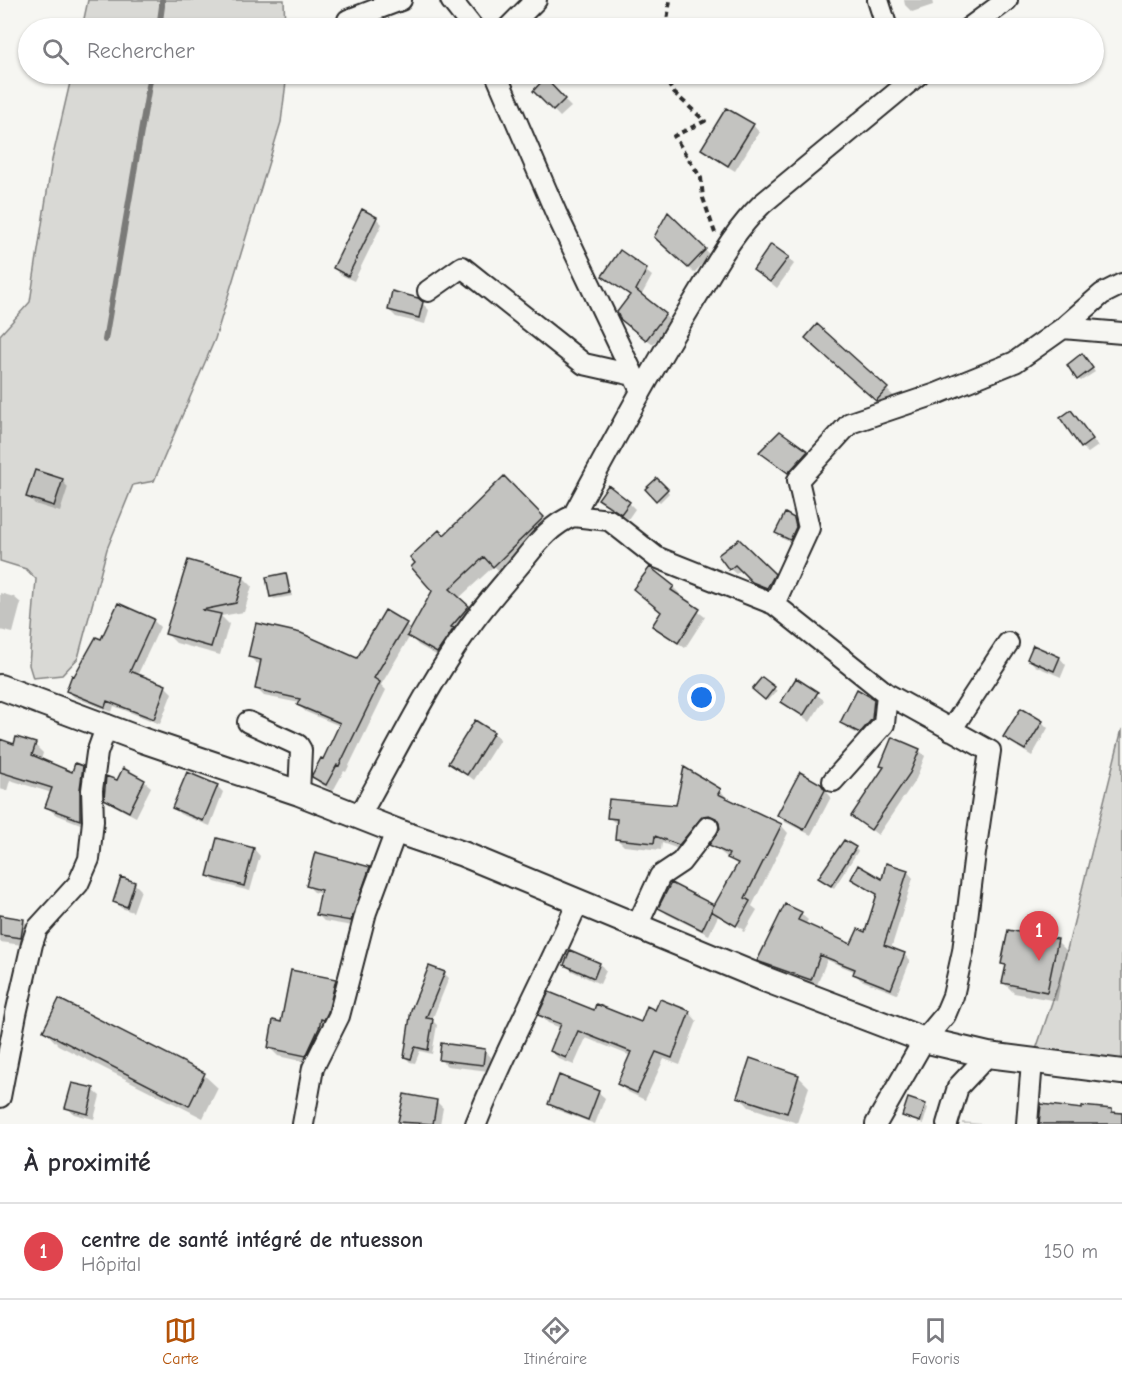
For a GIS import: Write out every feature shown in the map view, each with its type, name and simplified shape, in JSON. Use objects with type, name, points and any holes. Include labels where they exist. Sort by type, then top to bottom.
[{"type":"street","points":[[353,18],[401,0]]},
{"type":"street","points":[[451,0],[465,18]]},
{"type":"street","points":[[518,18],[536,0]]},
{"type":"street","points":[[878,0],[884,18]]},
{"type":"street","points":[[983,18],[1007,0]]},
{"type":"street","points":[[500,84],[556,213],[637,383]]},
{"type":"street","points":[[895,84],[896,93]]},
{"type":"street","points":[[573,516],[637,383],[720,254],[746,220],[762,204],[906,84]]},
{"type":"street","points":[[428,291],[462,267],[584,364],[637,383]]},
{"type":"street","points":[[774,604],[809,528],[798,480],[850,423],[936,394],[1015,362],[1062,328],[1102,294],[1122,284]]},
{"type":"street","points":[[1062,328],[1122,333]]},
{"type":"street","points":[[360,815],[431,686],[467,629],[547,532],[561,521],[573,516],[609,520],[656,557],[774,604],[887,694],[990,751],[965,941],[956,984],[945,1015],[924,1040],[876,1124]]},
{"type":"street","points":[[951,730],[1008,643]]},
{"type":"street","points":[[0,687],[463,854],[777,984],[924,1040],[988,1055],[1122,1072]]},
{"type":"street","points":[[833,781],[884,724],[887,694]]},
{"type":"street","points":[[248,722],[298,746],[301,750],[299,794]]},
{"type":"street","points":[[0,1096],[34,936],[37,929],[78,884],[88,859],[93,821],[92,790],[97,753],[107,725]]},
{"type":"street","points":[[637,926],[660,876],[681,862],[708,827]]},
{"type":"street","points":[[303,1124],[313,1068],[339,1016],[366,912],[396,831]]},
{"type":"street","points":[[476,1124],[578,902]]},
{"type":"street","points":[[947,1124],[958,1087],[988,1055]]},
{"type":"street","points":[[1027,1124],[1032,1061]]},
{"type":"path","points":[[667,18],[670,0]]},
{"type":"path","points":[[668,84],[672,92],[705,121],[675,136],[701,178],[703,198],[720,254]]},
{"type":"shaded area","points":[[88,0],[284,0],[285,18],[84,18]]},
{"type":"shaded area","points":[[70,84],[286,84],[281,122],[215,339],[154,481],[133,485],[107,549],[78,658],[62,675],[33,678],[29,665],[36,579],[26,569],[0,561],[0,335],[30,302],[52,160]]},
{"type":"shaded area","points":[[1122,729],[1122,1072],[1032,1061],[1059,982]]},
{"type":"building","points":[[539,84],[551,84],[565,99],[553,111],[533,91]]},
{"type":"building","points":[[726,108],[754,124],[728,166],[701,149]]},
{"type":"building","points":[[362,209],[377,217],[348,276],[333,268]]},
{"type":"building","points":[[668,212],[706,249],[688,268],[654,237]]},
{"type":"building","points":[[771,244],[789,257],[770,282],[753,270]]},
{"type":"building","points":[[620,250],[647,269],[636,290],[666,314],[646,340],[620,319],[617,312],[630,295],[602,276]]},
{"type":"building","points":[[392,291],[418,298],[423,302],[419,318],[388,310]]},
{"type":"building","points":[[817,324],[888,388],[876,401],[805,338]]},
{"type":"building","points":[[1082,353],[1093,368],[1077,380],[1067,365]]},
{"type":"building","points":[[1071,410],[1093,439],[1081,448],[1060,418]]},
{"type":"building","points":[[780,431],[808,451],[788,473],[759,452]]},
{"type":"building","points":[[35,470],[63,479],[54,506],[26,497]]},
{"type":"building","points":[[504,476],[544,517],[493,567],[484,557],[450,589],[469,606],[451,627],[454,628],[437,653],[407,636],[432,591],[411,567],[415,563],[410,557],[439,530],[444,535]]},
{"type":"building","points":[[657,478],[668,489],[656,501],[645,489]]},
{"type":"building","points":[[608,485],[630,502],[621,514],[598,499]]},
{"type":"building","points":[[785,513],[794,518],[796,527],[790,540],[775,533]]},
{"type":"building","points":[[739,539],[775,574],[767,588],[752,582],[735,565],[729,570],[718,555]]},
{"type":"building","points":[[188,560],[244,576],[236,603],[202,610],[221,614],[211,647],[165,634]]},
{"type":"building","points":[[650,567],[674,586],[671,590],[700,609],[678,643],[652,626],[661,612],[633,589]]},
{"type":"building","points":[[286,573],[290,593],[270,597],[266,577]]},
{"type":"building","points":[[118,603],[154,619],[130,671],[166,685],[154,719],[107,701],[105,707],[66,691],[72,675],[74,676],[96,637],[101,639]]},
{"type":"building","points":[[385,610],[407,623],[374,678],[380,682],[339,766],[337,765],[326,785],[312,775],[321,758],[323,759],[340,723],[297,705],[300,699],[255,689],[261,660],[248,657],[256,623],[301,633],[357,658]]},
{"type":"building","points":[[1033,645],[1060,657],[1054,671],[1027,659]]},
{"type":"building","points":[[762,677],[775,687],[765,700],[752,689]]},
{"type":"building","points":[[796,678],[818,692],[803,716],[781,702]]},
{"type":"building","points":[[857,689],[874,699],[872,719],[860,733],[840,723]]},
{"type":"building","points":[[1021,708],[1043,721],[1025,750],[1003,737]]},
{"type":"building","points":[[475,720],[494,732],[467,775],[448,763]]},
{"type":"building","points":[[16,737],[36,743],[32,755],[72,772],[75,763],[83,766],[80,820],[45,807],[52,788],[0,772],[0,739],[14,744]]},
{"type":"building","points":[[892,737],[920,749],[910,773],[871,830],[851,816],[884,767],[880,766]]},
{"type":"building","points":[[684,767],[721,789],[718,794],[782,824],[745,898],[750,901],[736,926],[711,911],[738,863],[727,858],[729,854],[709,845],[720,829],[716,818],[709,815],[703,816],[679,845],[655,836],[654,843],[615,839],[617,819],[607,818],[609,799],[676,805]]},
{"type":"building","points":[[123,768],[145,780],[129,812],[104,799],[106,776],[117,780]]},
{"type":"building","points":[[187,772],[218,785],[203,821],[172,808]]},
{"type":"building","points":[[800,772],[821,784],[825,790],[804,830],[777,815]]},
{"type":"building","points":[[217,838],[254,848],[244,886],[207,876]]},
{"type":"building","points":[[844,840],[856,847],[831,886],[818,878]]},
{"type":"building","points":[[315,852],[370,867],[351,921],[316,915],[321,890],[306,886]]},
{"type":"building","points":[[886,863],[908,870],[884,945],[905,953],[891,989],[853,974],[855,969],[820,955],[811,980],[757,961],[785,904],[802,912],[798,920],[851,944],[858,929],[865,932],[877,894],[851,879],[858,865],[882,879]]},
{"type":"building","points":[[121,877],[135,882],[127,907],[113,902]]},
{"type":"building","points":[[671,883],[714,905],[702,930],[658,908]]},
{"type":"building","points":[[0,915],[24,919],[21,938],[0,935]]},
{"type":"building","points":[[1008,930],[1058,939],[1047,992],[1002,983],[1006,965],[1001,964]]},
{"type":"building","points":[[570,950],[600,963],[594,978],[564,965]]},
{"type":"building","points":[[429,966],[445,972],[426,1018],[433,1019],[428,1050],[415,1047],[411,1059],[404,1057],[411,1010]]},
{"type":"building","points":[[291,970],[336,979],[328,1012],[324,1020],[321,1019],[306,1056],[268,1048],[273,1020],[281,1022]]},
{"type":"building","points":[[549,992],[594,1010],[596,1004],[641,1022],[647,1006],[655,1010],[660,999],[690,1011],[672,1058],[656,1052],[637,1093],[617,1084],[631,1052],[578,1031],[566,1058],[550,1051],[561,1024],[538,1015]]},
{"type":"building","points":[[59,999],[205,1073],[189,1106],[43,1031]]},
{"type":"building","points":[[441,1043],[485,1049],[483,1065],[439,1060]]},
{"type":"building","points":[[750,1058],[799,1075],[787,1113],[737,1097]]},
{"type":"building","points":[[559,1075],[599,1091],[588,1120],[548,1104]]},
{"type":"building","points":[[72,1083],[94,1088],[88,1114],[65,1108]]},
{"type":"building","points":[[404,1094],[437,1100],[433,1124],[398,1122]]},
{"type":"building","points":[[908,1098],[926,1104],[920,1122],[902,1116]]},
{"type":"building","points":[[1041,1104],[1082,1109],[1082,1106],[1112,1109],[1112,1112],[1122,1113],[1122,1124],[1039,1124]]},
{"type":"waterway","points":[[160,18],[162,0]]},
{"type":"waterway","points":[[105,340],[149,84]]},
{"type":"place","name":"centre de santé intégré de ntuesson","points":[[1039,961]]}]
